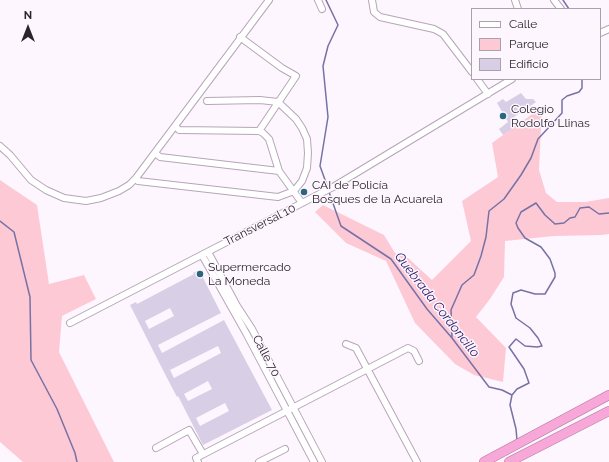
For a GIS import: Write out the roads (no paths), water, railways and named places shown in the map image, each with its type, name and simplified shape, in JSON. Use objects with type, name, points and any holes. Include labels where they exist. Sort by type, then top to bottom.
[{"type":"highway","points":[[562,421],[609,395]]},
{"type":"highway","points":[[484,462],[543,430],[609,400]]},
{"type":"highway","points":[[509,462],[609,411]]},
{"type":"highway","points":[[596,418],[609,414]]},
{"type":"street","points":[[0,146],[10,155],[31,180],[50,192],[72,200],[86,201],[101,198],[129,185],[155,153],[269,0]]},
{"type":"street","points":[[318,0],[322,9]]},
{"type":"street","points":[[372,0],[374,12],[380,17],[434,29],[443,34],[471,71]]},
{"type":"street","points":[[554,0],[560,8]]},
{"type":"street","points":[[240,37],[282,68],[296,76],[259,131]]},
{"type":"street","points":[[478,80],[488,94]]},
{"type":"street","name":"Transversal 10","points":[[70,324],[333,187],[510,80]]},
{"type":"street","points":[[136,178],[138,181],[278,197],[294,191],[302,181],[307,168],[308,153],[307,139],[296,118],[278,102],[260,100],[207,101]]},
{"type":"street","points":[[175,126],[179,130],[259,131],[270,139],[279,171],[302,203]]},
{"type":"street","points":[[155,153],[160,157],[279,171]]},
{"type":"street","name":"Calle 70","points":[[205,253],[293,406],[322,462]]},
{"type":"street","name":"Calle 70","points":[[205,253],[314,462]]},
{"type":"street","points":[[346,344],[356,348],[416,462]]},
{"type":"street","points":[[198,462],[196,458],[203,454],[293,406],[408,348],[414,350],[418,361]]},
{"type":"street","points":[[156,448],[190,430],[203,454]]},
{"type":"street","points":[[259,462],[285,449]]},
{"type":"waterway","name":"Quebrada Cordoncillo","points":[[326,0],[338,25],[328,46],[323,66],[328,117],[320,166],[328,188]]},
{"type":"waterway","points":[[563,0],[568,8]]},
{"type":"waterway","points":[[452,338],[451,310],[462,285],[474,275],[486,237],[489,211],[504,199],[531,158],[538,139],[562,113],[562,100],[567,96],[579,92],[582,88],[582,80]]},
{"type":"waterway","name":"Quebrada Cordoncillo","points":[[329,192],[341,226],[391,259],[427,309],[452,338],[489,387],[502,390],[512,395]]},
{"type":"waterway","points":[[517,440],[510,405],[512,395],[517,389],[529,383],[524,369],[509,347],[516,339],[525,346],[542,346],[530,328],[516,318],[511,304],[513,293],[521,290],[535,294],[545,294],[555,277],[555,273],[550,259],[541,247],[525,238],[516,223],[521,212],[536,203],[545,215],[555,224],[564,223],[570,218],[575,217],[580,208],[589,207],[599,214],[609,213]]},
{"type":"waterway","points":[[0,221],[14,232],[30,297],[31,360],[57,409],[75,453],[77,462]]},
{"type":"place","name":"Colegio Rodolfo Llinas","points":[[503,116]]},
{"type":"place","name":"CAI de Policía Bosques de la Acuarela","points":[[304,192]]},
{"type":"place","name":"Supermercado La Moneda","points":[[200,274]]}]
